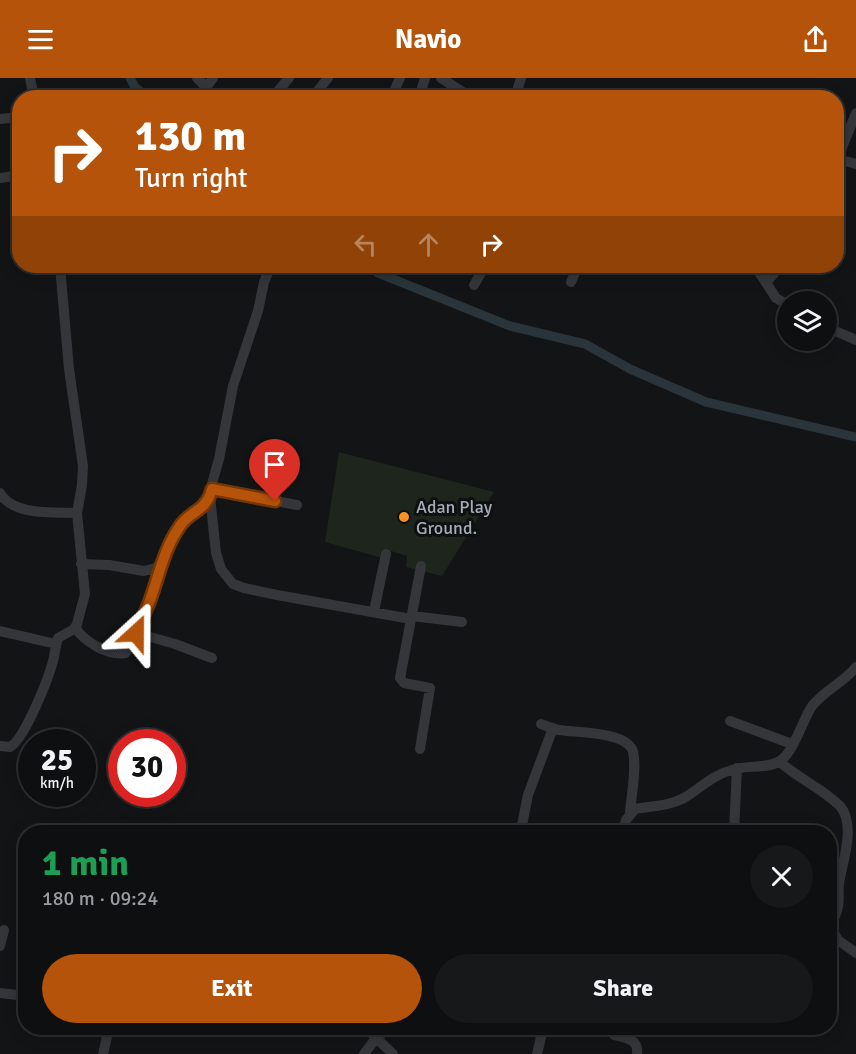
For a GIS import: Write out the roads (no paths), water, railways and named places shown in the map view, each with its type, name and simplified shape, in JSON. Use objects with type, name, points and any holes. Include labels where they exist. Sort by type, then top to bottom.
[{"type":"street","points":[[197,78],[209,82]]},
{"type":"street","points":[[279,90],[289,78]]},
{"type":"street","points":[[318,90],[328,78]]},
{"type":"street","points":[[441,78],[460,90]]},
{"type":"street","points":[[844,142],[856,113]]},
{"type":"street","points":[[0,746],[14,745],[38,704],[54,658],[58,638],[75,627],[86,594],[77,513],[83,466],[69,369],[61,273]]},
{"type":"street","points":[[75,627],[88,641],[119,654],[128,651],[149,603],[160,565],[183,522],[206,505],[211,493],[233,386],[268,273]]},
{"type":"street","points":[[474,285],[481,273]]},
{"type":"street","points":[[571,282],[575,273]]},
{"type":"street","points":[[760,273],[777,299]]},
{"type":"street","points":[[766,283],[774,273]]},
{"type":"street","points":[[837,332],[856,340]]},
{"type":"street","points":[[0,493],[3,499],[14,507],[77,513]]},
{"type":"street","points":[[211,493],[297,505]]},
{"type":"street","points":[[211,493],[216,553],[221,569],[233,584],[276,596],[412,617],[462,622]]},
{"type":"street","points":[[375,611],[386,554]]},
{"type":"street","points":[[81,564],[109,565],[144,571],[160,565]]},
{"type":"street","points":[[420,749],[430,688],[404,683],[400,678],[421,566]]},
{"type":"street","points":[[0,631],[56,644]]},
{"type":"street","points":[[136,633],[212,658]]},
{"type":"street","points":[[630,813],[635,809],[663,806],[682,799],[719,773],[780,762],[812,707],[830,687],[855,672]]},
{"type":"street","points":[[730,722],[792,744]]},
{"type":"street","points":[[541,724],[614,738],[632,748],[634,763],[630,813],[625,825]]},
{"type":"street","points":[[522,825],[528,795],[553,728]]},
{"type":"street","points":[[780,762],[792,773],[822,790],[848,819],[848,835],[839,883],[837,912]]},
{"type":"street","points":[[734,825],[737,768]]},
{"type":"street","points":[[843,811],[856,814]]},
{"type":"street","points":[[0,946],[4,930]]},
{"type":"street","points":[[837,938],[856,953]]},
{"type":"street","points":[[0,993],[18,995]]},
{"type":"street","points":[[104,1054],[108,1035]]},
{"type":"street","points":[[373,1035],[393,1054]]},
{"type":"street","points":[[364,1054],[380,1035]]},
{"type":"street","points":[[537,1054],[542,1035]]},
{"type":"street","points":[[614,1035],[635,1042],[637,1054]]},
{"type":"waterway","points":[[130,78],[139,90]]},
{"type":"waterway","points":[[378,273],[510,326],[585,344],[630,369],[706,402],[856,437]]},
{"type":"place","name":"Adan Play Ground.","points":[[404,517]]}]
